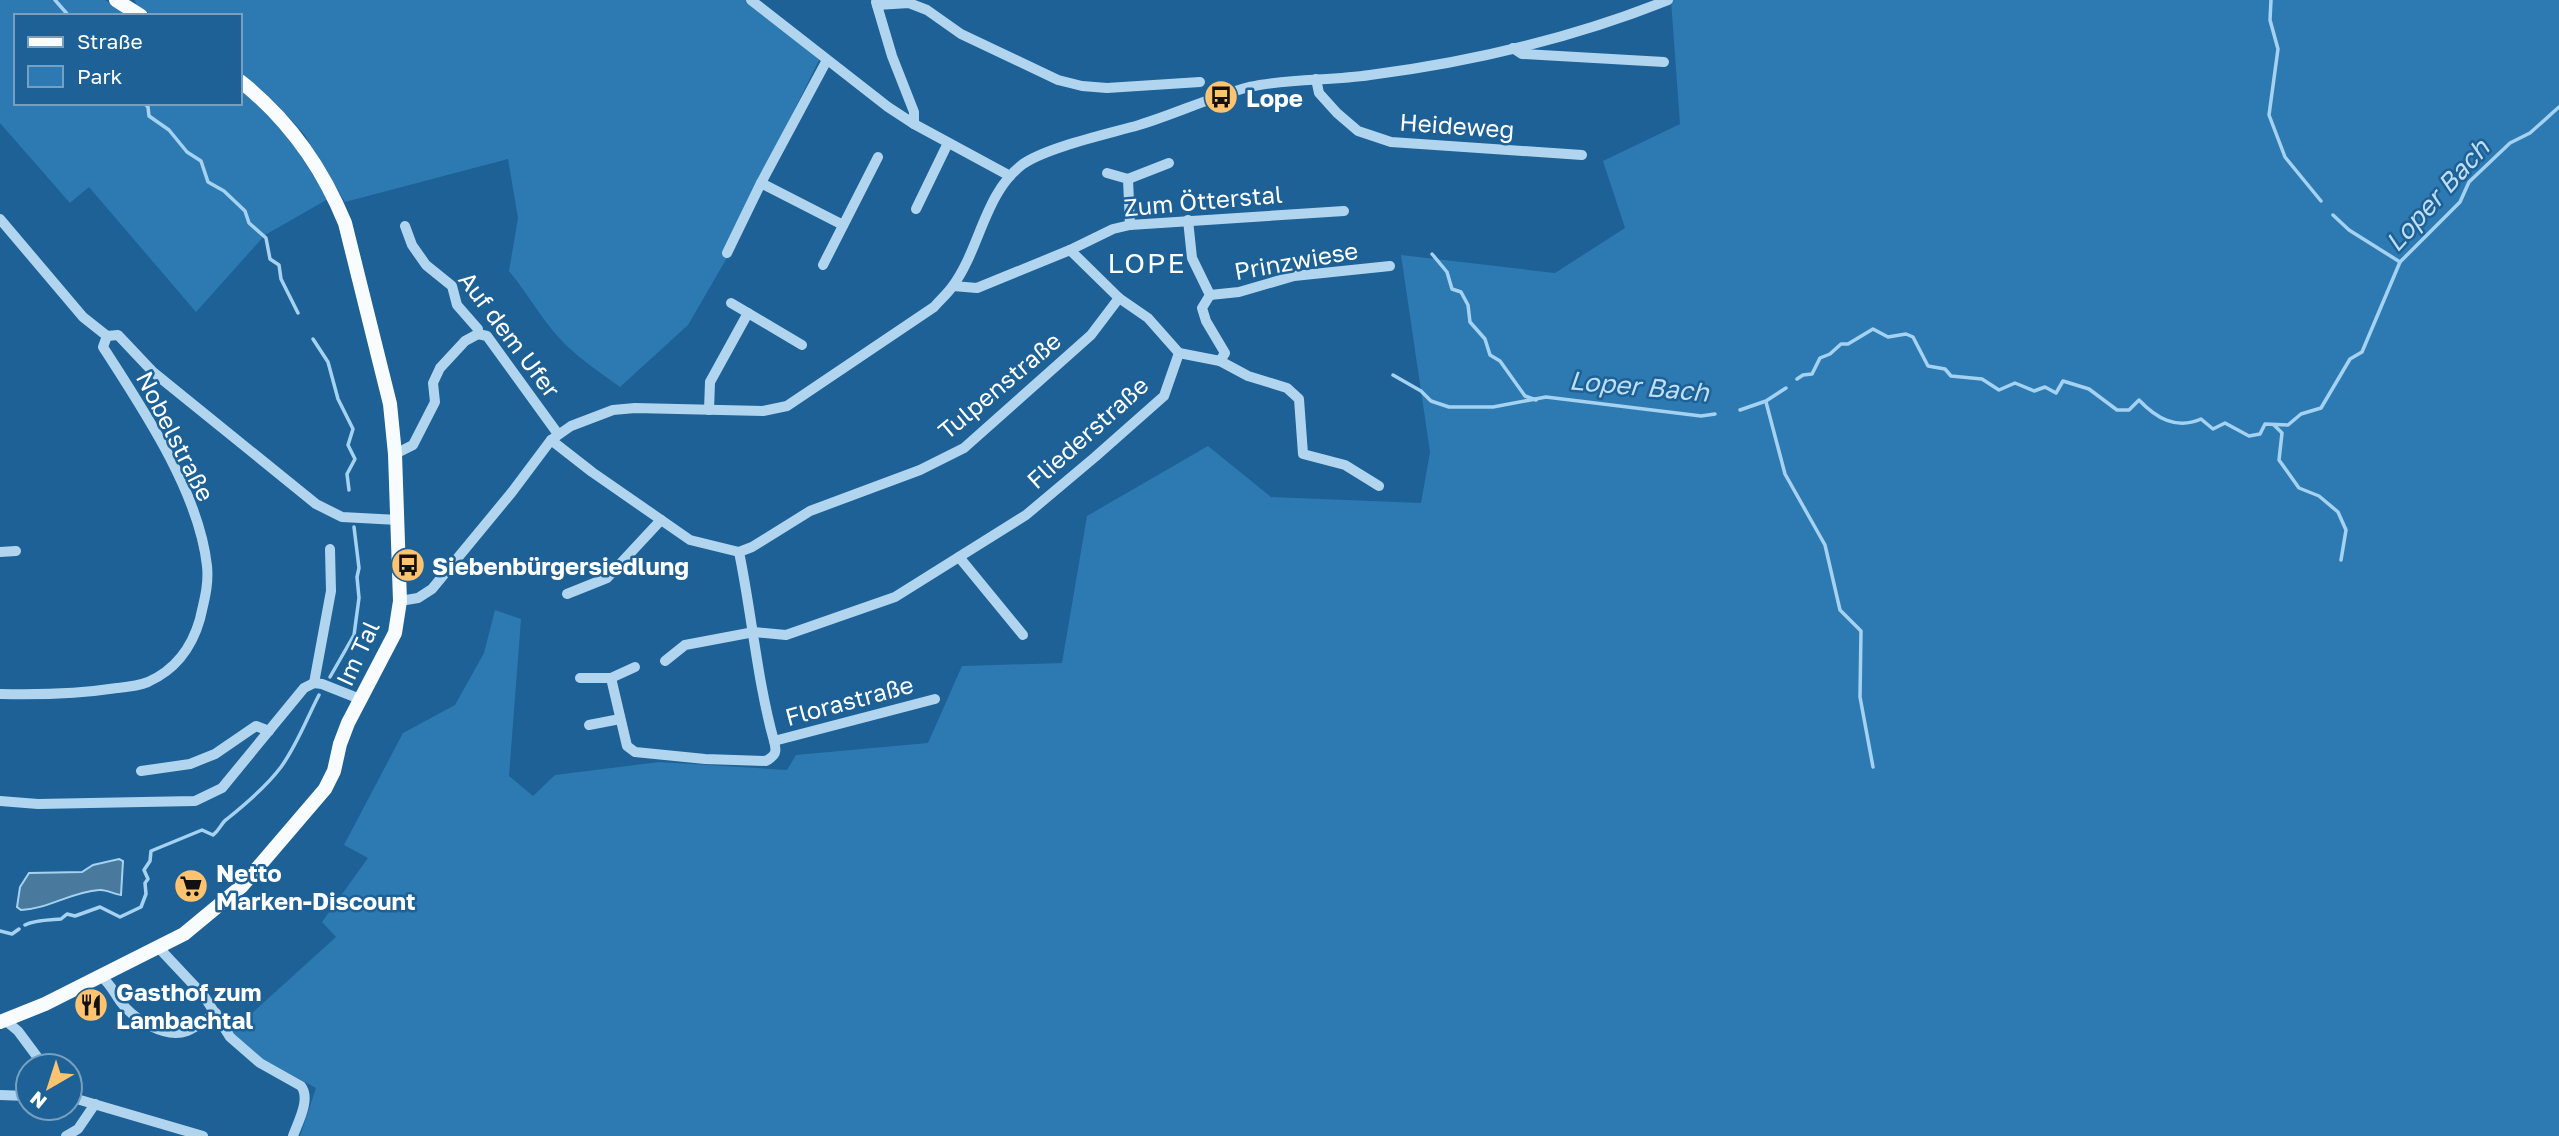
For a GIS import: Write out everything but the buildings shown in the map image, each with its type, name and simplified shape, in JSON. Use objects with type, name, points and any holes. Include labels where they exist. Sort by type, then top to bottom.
[{"type":"main road","points":[[119,1],[138,14]]},
{"type":"main road","name":"Im Tal","points":[[3,1021],[46,1004],[184,934],[242,886],[317,798],[334,771],[340,744],[395,633],[400,600],[395,454],[390,404],[345,223],[333,195],[298,139],[264,100],[242,83]]},
{"type":"street","points":[[751,0],[914,124],[1010,176]]},
{"type":"street","points":[[400,600],[418,598],[432,589],[555,437],[571,426],[613,410],[635,408],[764,411],[787,407],[934,307],[953,286],[999,191],[1024,163],[1046,153],[1248,88],[1391,72],[1513,48],[1605,23],[1668,0]]},
{"type":"street","points":[[914,124],[915,112],[892,56],[877,3],[909,3],[927,10],[961,34],[1058,80],[1082,86],[1107,88],[1200,82]]},
{"type":"street","points":[[1513,48],[1522,54],[1664,62]]},
{"type":"street","points":[[727,253],[827,60]]},
{"type":"street","name":"Heideweg","points":[[1316,79],[1319,93],[1358,131],[1391,142],[1582,155]]},
{"type":"street","points":[[916,209],[948,143]]},
{"type":"street","points":[[823,265],[878,157]]},
{"type":"street","points":[[1107,173],[1128,179],[1169,163]]},
{"type":"street","points":[[1128,179],[1130,225]]},
{"type":"street","points":[[761,183],[843,225]]},
{"type":"street","name":"Zum Ötterstal","points":[[1070,250],[1113,229],[1130,225],[1344,211]]},
{"type":"street","points":[[0,219],[83,317],[107,336],[118,335],[153,372],[316,504],[342,517],[398,520]]},
{"type":"street","points":[[1188,220],[1192,258],[1210,295],[1202,308],[1206,321],[1225,353],[1220,361]]},
{"type":"street","name":"Auf dem Ufer","points":[[405,226],[412,245],[426,265],[452,286],[457,305],[478,329],[478,334],[486,336],[555,437]]},
{"type":"street","points":[[953,286],[976,288],[1070,250],[1119,298],[1148,318],[1179,353],[1220,361],[1248,376],[1287,388],[1299,399],[1303,454],[1345,465],[1379,486]]},
{"type":"street","name":"Prinzwiese","points":[[1210,295],[1239,292],[1294,276],[1390,266]]},
{"type":"street","name":"Tulpenstraße","points":[[739,552],[752,547],[810,511],[920,470],[964,448],[1091,335],[1119,298]]},
{"type":"street","points":[[731,303],[802,345]]},
{"type":"street","points":[[709,410],[710,382],[748,313]]},
{"type":"street","points":[[395,454],[413,445],[435,402],[433,383],[440,368],[465,341],[478,334]]},
{"type":"street","name":"Nobelstraße","points":[[0,694],[88,694],[148,682],[169,670],[187,652],[198,627],[207,589],[208,568],[203,541],[182,485],[164,449],[103,347],[107,336]]},
{"type":"street","name":"Fliederstraße","points":[[754,632],[786,635],[895,597],[1026,515],[1164,396],[1179,353]]},
{"type":"street","points":[[555,437],[690,540],[739,552]]},
{"type":"street","points":[[568,594],[607,578],[661,520]]},
{"type":"street","points":[[314,683],[331,590],[330,549]]},
{"type":"street","points":[[0,552],[16,551]]},
{"type":"street","name":"Florastraße","points":[[611,678],[627,746],[635,752],[766,761],[774,757],[776,751],[766,713],[739,552]]},
{"type":"street","points":[[959,557],[1023,635]]},
{"type":"street","points":[[665,661],[685,645],[754,632]]},
{"type":"street","points":[[580,678],[611,678],[635,667]]},
{"type":"street","points":[[0,802],[38,804],[195,801],[222,788],[304,688],[314,683],[322,684],[360,699]]},
{"type":"street","name":"Florastraße","points":[[774,741],[935,699]]},
{"type":"street","points":[[589,725],[620,719]]},
{"type":"street","points":[[141,771],[190,764],[215,754],[256,726],[269,731]]},
{"type":"street","points":[[158,947],[204,996],[230,1037],[260,1063],[301,1086],[305,1091],[306,1097],[293,1136]]},
{"type":"street","points":[[100,975],[113,986],[121,1002],[146,1024],[174,1034],[189,1030],[216,1013]]},
{"type":"street","points":[[3,1021],[19,1031],[34,1052]]},
{"type":"street","points":[[84,1101],[203,1136]]},
{"type":"street","points":[[66,1136],[78,1129],[95,1104]]},
{"type":"green space","points":[[0,0],[105,0],[127,14],[14,14],[14,105],[242,105],[242,91],[286,133],[328,199],[265,235],[196,312],[89,187],[70,203],[0,123]]},
{"type":"green space","points":[[135,0],[747,0],[819,60],[759,181],[728,256],[688,325],[620,387],[567,346],[509,271],[518,218],[508,159],[345,202],[304,134],[270,97],[242,74],[242,14],[150,14],[136,5]]},
{"type":"green space","points":[[1671,0],[2559,0],[2559,1136],[300,1136],[316,1088],[263,1060],[231,1032],[336,937],[322,922],[368,858],[344,845],[403,733],[455,705],[484,653],[495,610],[521,619],[509,776],[533,796],[555,775],[659,762],[787,770],[796,755],[928,743],[962,666],[1062,663],[1087,516],[1208,446],[1271,497],[1421,503],[1430,452],[1401,255],[1555,273],[1625,228],[1603,161],[1680,124]]},
{"type":"shaded area","points":[[119,859],[123,861],[121,895],[104,890],[89,891],[31,909],[21,910],[17,907],[20,887],[29,873],[82,872],[93,865]]},
{"type":"waterway","points":[[55,0],[67,14]]},
{"type":"waterway","points":[[2271,0],[2270,20],[2278,49],[2269,115],[2285,157],[2321,201]]},
{"type":"waterway","points":[[146,105],[149,116],[169,130],[187,152],[201,161],[208,182],[224,191],[245,211],[249,223],[266,238],[270,259],[279,265],[281,279],[298,313]]},
{"type":"waterway","name":"Loper Bach","points":[[1797,379],[1812,374],[1820,358],[1830,354],[1841,344],[1848,344],[1873,329],[1888,337],[1906,334],[1913,337],[1928,366],[1945,369],[1951,376],[1982,379],[1999,390],[2015,383],[2034,391],[2045,387],[2056,393],[2063,381],[2089,389],[2117,410],[2129,410],[2139,400],[2159,417],[2175,423],[2201,419],[2213,429],[2225,423],[2249,436],[2260,434],[2265,424],[2288,425],[2301,414],[2321,408],[2350,359],[2362,352],[2400,262],[2460,202],[2469,182],[2510,143],[2530,133],[2559,107]]},
{"type":"waterway","points":[[2333,215],[2349,230],[2400,262]]},
{"type":"waterway","points":[[1432,254],[1447,272],[1452,289],[1461,292],[1468,305],[1470,322],[1485,339],[1490,355],[1500,361],[1525,396],[1536,400]]},
{"type":"waterway","points":[[313,339],[328,362],[338,399],[353,429],[348,445],[355,459],[347,474],[349,490]]},
{"type":"waterway","name":"Loper Bach","points":[[1393,375],[1421,391],[1431,401],[1449,407],[1493,407],[1546,397],[1701,416],[1715,414]]},
{"type":"waterway","name":"Loper Bach","points":[[1740,410],[1766,401],[1786,388]]},
{"type":"waterway","points":[[1766,402],[1785,474],[1825,545],[1840,610],[1861,631],[1860,697],[1873,767]]},
{"type":"waterway","points":[[2274,425],[2282,433],[2279,460],[2299,488],[2319,496],[2338,512],[2346,530],[2341,560]]},
{"type":"waterway","points":[[330,677],[354,635],[359,598],[359,568],[354,527]]},
{"type":"waterway","points":[[25,925],[61,919],[67,914],[75,916],[100,907],[120,917],[141,907],[148,879],[144,870],[150,861],[151,851],[202,830],[213,835],[281,767],[319,695]]},
{"type":"waterway","points":[[0,931],[12,934],[19,929]]},
{"type":"place","name":"Lope","points":[[1221,97]]},
{"type":"place","name":"Siebenbürgersiedlung","points":[[408,565]]},
{"type":"place","name":"Netto Marken-Discount","points":[[191,886]]},
{"type":"place","name":"Gasthof zum Lambachtal","points":[[91,1005]]},
{"type":"district","name":"LOPE","points":[[1147,262]]}]
